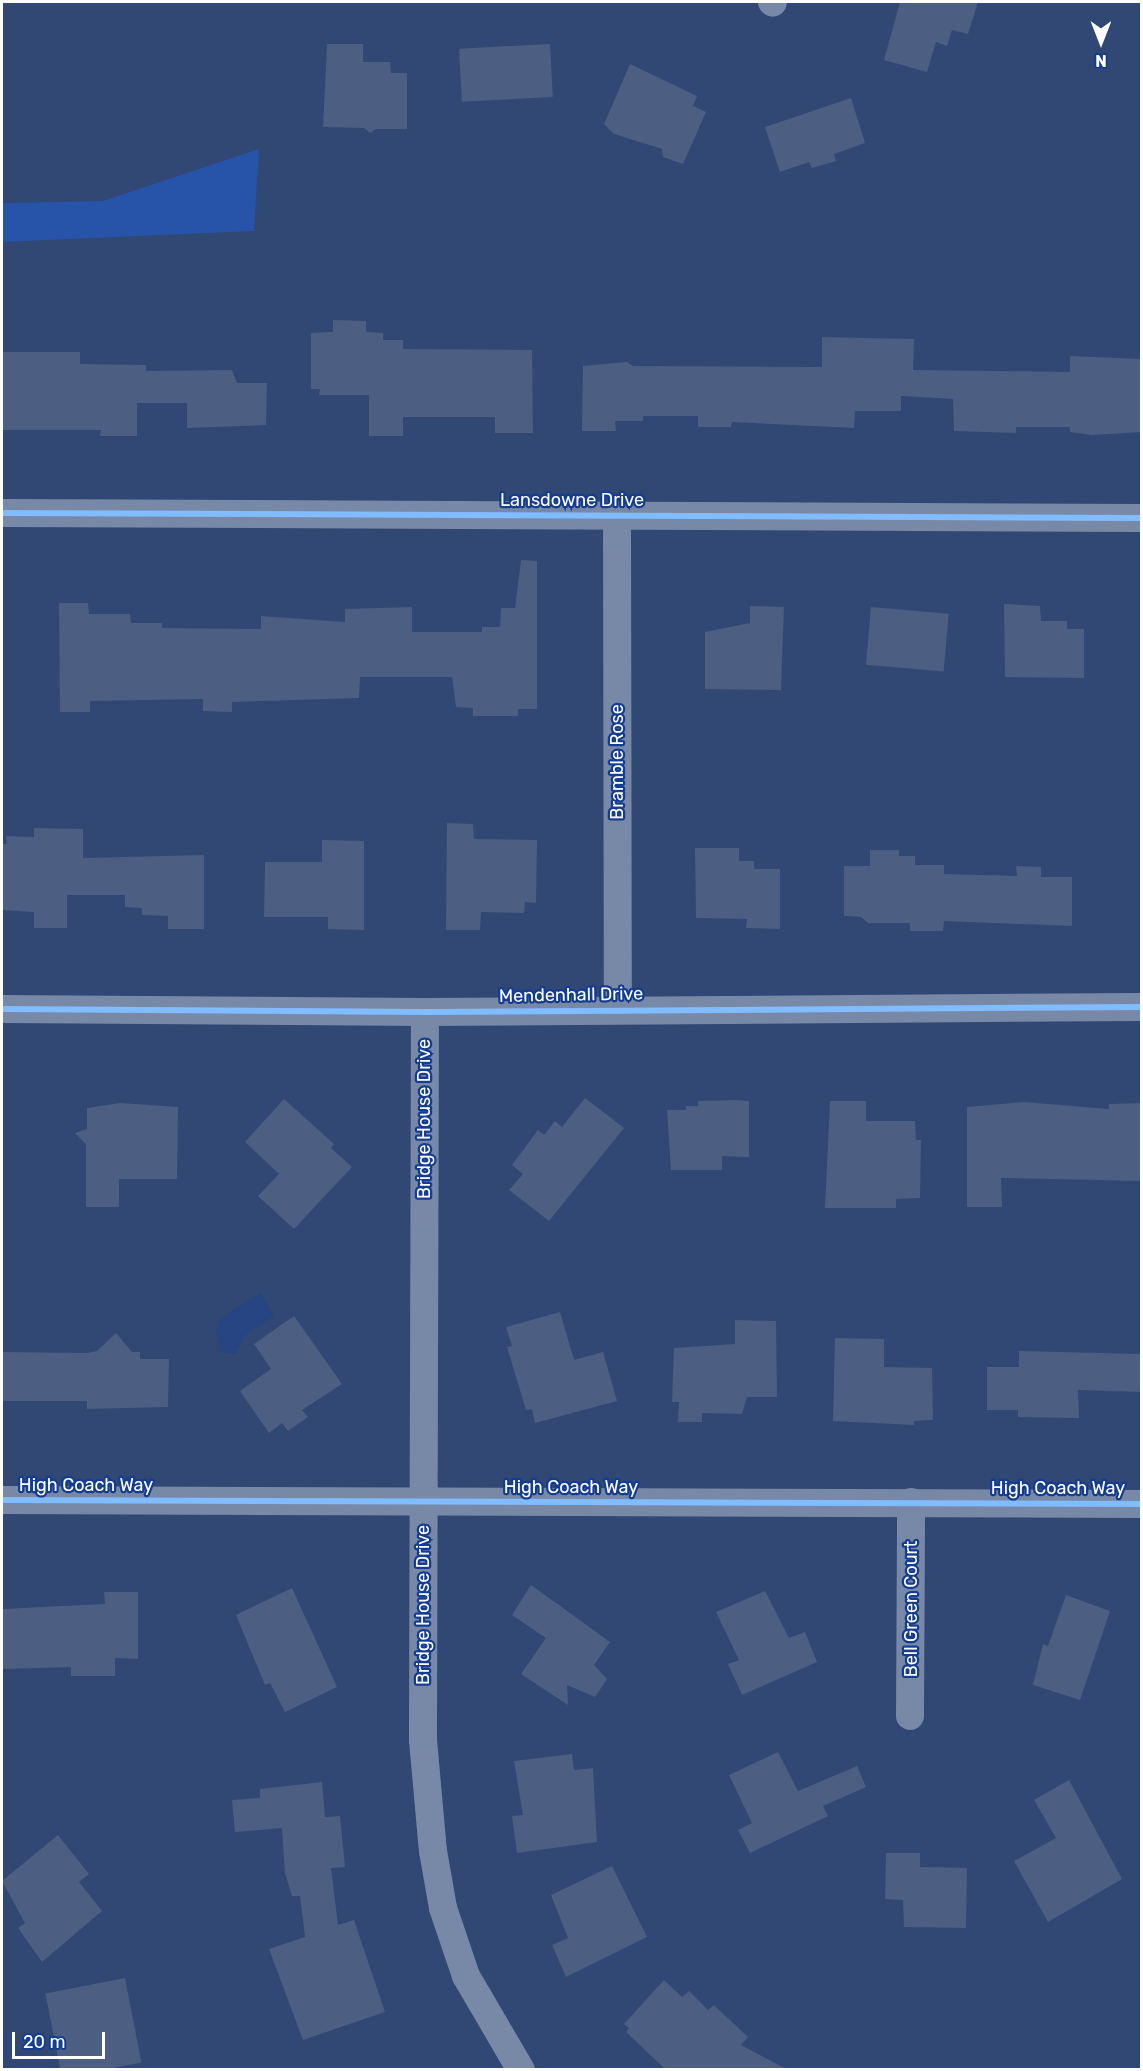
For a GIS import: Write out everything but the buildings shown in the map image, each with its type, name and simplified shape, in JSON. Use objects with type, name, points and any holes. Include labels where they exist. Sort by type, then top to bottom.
[{"type":"street","name":"Lansdowne Drive","points":[[2,513],[1142,518]]},
{"type":"street","name":"Bramble Rose","points":[[617,515],[618,1009]]},
{"type":"street","name":"Mendenhall Drive","points":[[2,1009],[425,1012],[1142,1007]]},
{"type":"street","name":"Bridge House Drive","points":[[425,1012],[423,1740],[433,1851],[443,1908],[466,1976],[521,2070]]},
{"type":"street","name":"High Coach Way","points":[[2,1500],[1142,1504]]},
{"type":"street","name":"Bell Green Court","points":[[910,1716],[911,1502]]},
{"type":"shaded area","points":[[259,149],[254,231],[2,242],[2,203],[103,201]]},
{"type":"shaded area","points":[[260,1293],[274,1316],[245,1335],[236,1354],[222,1353],[216,1332],[219,1320]]},
{"type":"cycle path","points":[[2,513],[1142,518]]},
{"type":"cycle path","points":[[2,1009],[425,1012],[1142,1007]]},
{"type":"cycle path","points":[[2,1500],[1142,1504]]}]
